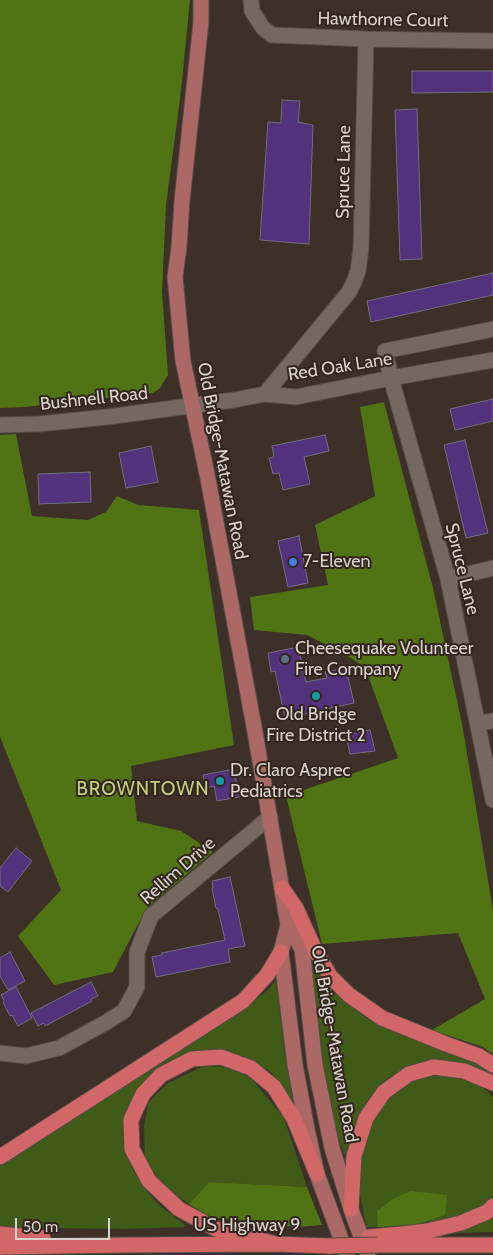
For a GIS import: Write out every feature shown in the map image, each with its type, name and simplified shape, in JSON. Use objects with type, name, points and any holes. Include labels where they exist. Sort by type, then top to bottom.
[{"type":"highway","points":[[282,888],[296,908],[315,950],[330,976],[349,995],[382,1018],[479,1056],[493,1065]]},
{"type":"highway","points":[[0,1157],[243,1001],[267,975],[281,952]]},
{"type":"highway","points":[[276,1244],[216,1229],[179,1209],[149,1181],[132,1149],[131,1120],[143,1094],[161,1076],[192,1059],[221,1058],[250,1068],[274,1088],[294,1119],[317,1174]]},
{"type":"highway","points":[[351,1209],[354,1156],[366,1118],[384,1092],[409,1074],[434,1067],[464,1071],[493,1083]]},
{"type":"highway","points":[[373,1245],[402,1234],[427,1231],[461,1223],[487,1212],[493,1206]]},
{"type":"highway","points":[[0,1234],[124,1245]]},
{"type":"highway","name":"US Highway 9","points":[[0,1247],[276,1244],[330,1246],[493,1245]]},
{"type":"main road","name":"Old Bridge-Matawan Road","points":[[201,0],[201,22],[175,276],[183,361],[207,474],[288,925],[302,949],[315,1065],[332,1148],[351,1209],[373,1245]]},
{"type":"main road","name":"Old Bridge-Matawan Road","points":[[288,925],[281,952],[295,1064],[317,1174],[347,1255]]},
{"type":"street","name":"Hawthorne Court","points":[[251,0],[252,11],[263,28],[272,35],[493,41]]},
{"type":"street","name":"Spruce Lane","points":[[265,394],[349,292],[358,271],[361,248],[366,39]]},
{"type":"street","name":"Spruce Lane","points":[[493,329],[385,351],[448,579],[493,800]]},
{"type":"street","name":"Red Oak Lane","points":[[192,405],[265,394],[296,397],[493,360]]},
{"type":"street","name":"Bushnell Road","points":[[0,425],[39,424],[107,417],[192,405]]},
{"type":"street","points":[[448,579],[493,568]]},
{"type":"street","points":[[478,723],[493,721]]},
{"type":"street","name":"Rellim Drive","points":[[0,1053],[26,1056],[59,1048],[124,1012],[137,987],[137,952],[152,916],[270,817]]},
{"type":"green space","points":[[0,0],[190,0],[181,91],[166,205],[162,292],[168,375],[160,388],[153,393],[0,408]]},
{"type":"green space","points":[[384,402],[433,588],[463,729],[493,911],[493,1054],[483,1047],[432,1030],[485,999],[458,933],[322,944],[286,796],[398,758],[365,667],[307,635],[254,630],[250,597],[328,585],[315,525],[375,496],[360,407]]},
{"type":"green space","points":[[16,434],[32,516],[88,520],[106,512],[117,496],[138,505],[199,510],[234,745],[131,766],[137,821],[181,831],[213,852],[146,909],[113,972],[54,985],[18,936],[61,890],[0,737],[0,435]]},
{"type":"green space","points":[[311,962],[314,962],[334,991],[366,1018],[482,1065],[493,1073],[493,1079],[469,1066],[453,1061],[425,1062],[404,1068],[384,1081],[368,1100],[353,1130],[346,1154],[344,1154],[335,1127],[325,1080]]},
{"type":"green space","points":[[275,981],[293,1100],[290,1101],[283,1088],[268,1070],[244,1057],[225,1051],[183,1056],[161,1066],[150,1077],[127,1152],[134,1172],[145,1189],[157,1203],[186,1226],[125,1229],[0,1227],[0,1163],[244,1008],[268,990]]},
{"type":"green space","points":[[204,1066],[230,1067],[252,1079],[284,1118],[307,1187],[209,1182],[189,1204],[165,1188],[145,1160],[144,1127],[148,1103],[168,1083]]},
{"type":"green space","points":[[438,1074],[460,1077],[481,1086],[493,1097],[493,1196],[482,1205],[465,1214],[429,1225],[366,1227],[360,1195],[360,1160],[372,1121],[394,1091],[417,1078]]},
{"type":"green space","points":[[209,1182],[307,1187],[322,1225],[298,1227],[256,1224],[211,1217],[189,1204]]},
{"type":"green space","points":[[411,1191],[447,1195],[445,1215],[414,1225],[378,1227],[377,1211],[393,1199]]},
{"type":"green space","points":[[493,1214],[493,1232],[455,1233],[455,1230]]},
{"type":"building","points":[[412,71],[493,71],[493,92],[412,93]]},
{"type":"building","points":[[282,100],[300,101],[298,122],[313,125],[309,244],[260,240],[268,122],[281,123]]},
{"type":"building","points":[[417,109],[422,259],[400,260],[395,110]]},
{"type":"building","points":[[493,273],[493,295],[371,322],[367,301]]},
{"type":"building","points":[[493,399],[493,421],[455,430],[450,409]]},
{"type":"building","points":[[325,435],[329,451],[304,457],[310,484],[283,490],[279,473],[273,474],[269,458],[274,457],[272,446]]},
{"type":"building","points":[[465,440],[488,533],[466,538],[444,445]]},
{"type":"building","points":[[151,446],[158,482],[126,488],[119,453]]},
{"type":"building","points":[[90,472],[91,502],[39,504],[38,474]]},
{"type":"building","name":"7-Eleven","points":[[299,536],[308,583],[288,587],[278,541]]},
{"type":"building","name":"Old Bridge Fire District 2","points":[[298,647],[306,682],[327,678],[325,672],[346,668],[354,703],[285,718],[275,671],[271,672],[268,653]]},
{"type":"building","points":[[370,730],[375,751],[350,754],[346,735]]},
{"type":"building","name":"Dr. Claro Asprec Pediatrics","points":[[234,769],[239,797],[217,801],[214,786],[206,788],[203,775]]},
{"type":"building","points":[[16,848],[32,861],[8,892],[0,886],[0,868]]},
{"type":"building","points":[[230,877],[245,946],[228,949],[230,962],[156,977],[152,957],[162,955],[162,953],[225,940],[218,909],[216,908],[212,881]]},
{"type":"building","points":[[10,952],[25,981],[8,990],[0,976],[0,958]]},
{"type":"building","points":[[91,982],[98,996],[91,999],[92,1001],[45,1026],[44,1023],[38,1026],[31,1013]]},
{"type":"building","points":[[16,987],[32,1018],[18,1026],[12,1015],[10,1016],[1,995]]},
{"type":"place","name":"7-Eleven","points":[[293,562]]},
{"type":"place","name":"Cheesequake Volunteer Fire Company","points":[[285,659]]},
{"type":"place","name":"Old Bridge Fire District 2","points":[[316,696]]},
{"type":"place","name":"Dr. Claro Asprec Pediatrics","points":[[220,781]]},
{"type":"district","name":"BROWNTOWN","points":[[143,789]]}]
